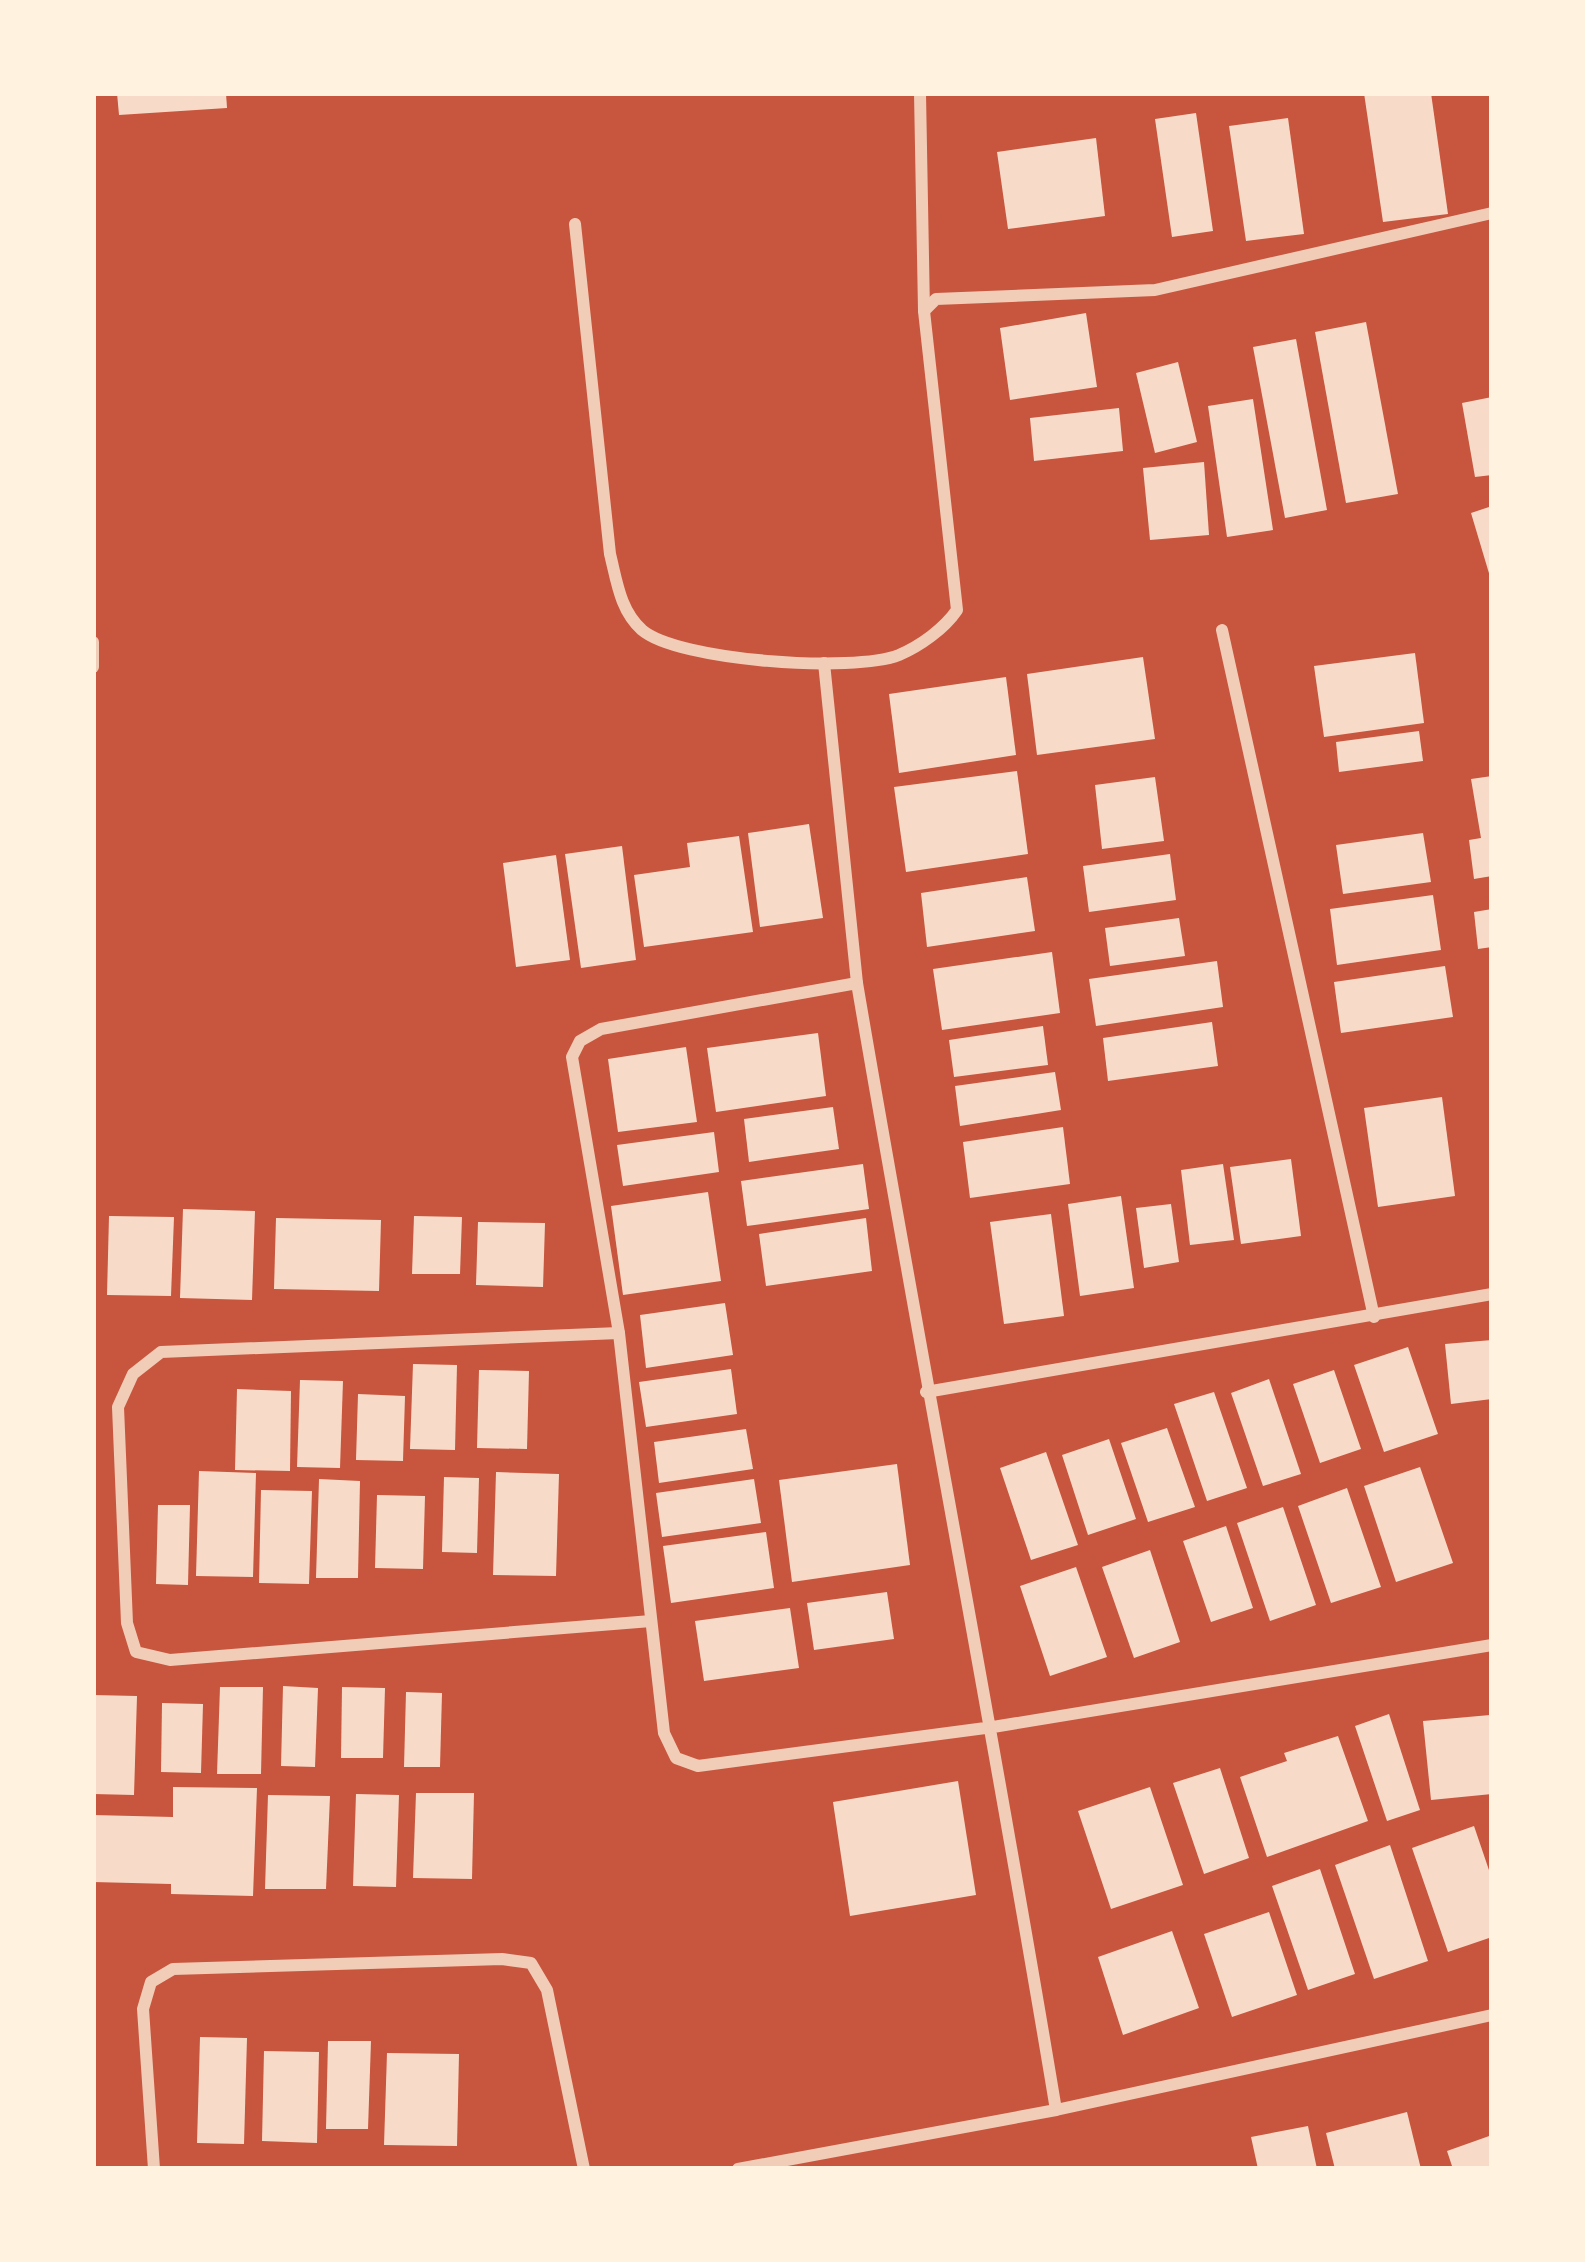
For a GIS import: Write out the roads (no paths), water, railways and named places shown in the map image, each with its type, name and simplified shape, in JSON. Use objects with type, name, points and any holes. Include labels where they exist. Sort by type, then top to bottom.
[{"type":"street","points":[[575,224],[610,554],[622,604],[642,629],[662,643],[824,663],[898,655],[947,624],[957,610],[924,311],[920,93]]},
{"type":"street","points":[[924,311],[937,299],[962,294],[1155,290],[1492,213]]},
{"type":"street","points":[[1222,630],[1374,1317]]},
{"type":"street","points":[[93,642],[93,667]]},
{"type":"street","points":[[824,663],[857,983],[926,1392],[993,1727],[1057,2110]]},
{"type":"street","points":[[857,983],[601,1029],[580,1041],[572,1057],[619,1333],[664,1733],[676,1758],[698,1766],[993,1727],[1492,1645]]},
{"type":"street","points":[[926,1392],[1492,1294]]},
{"type":"street","points":[[619,1333],[161,1352],[133,1374],[118,1407],[128,1623],[136,1652],[170,1660],[651,1621]]},
{"type":"street","points":[[154,2169],[143,2008],[151,1982],[172,1970],[502,1959],[530,1963],[547,1990],[584,2169]]},
{"type":"street","points":[[738,2169],[1057,2110],[1492,2015]]}]
